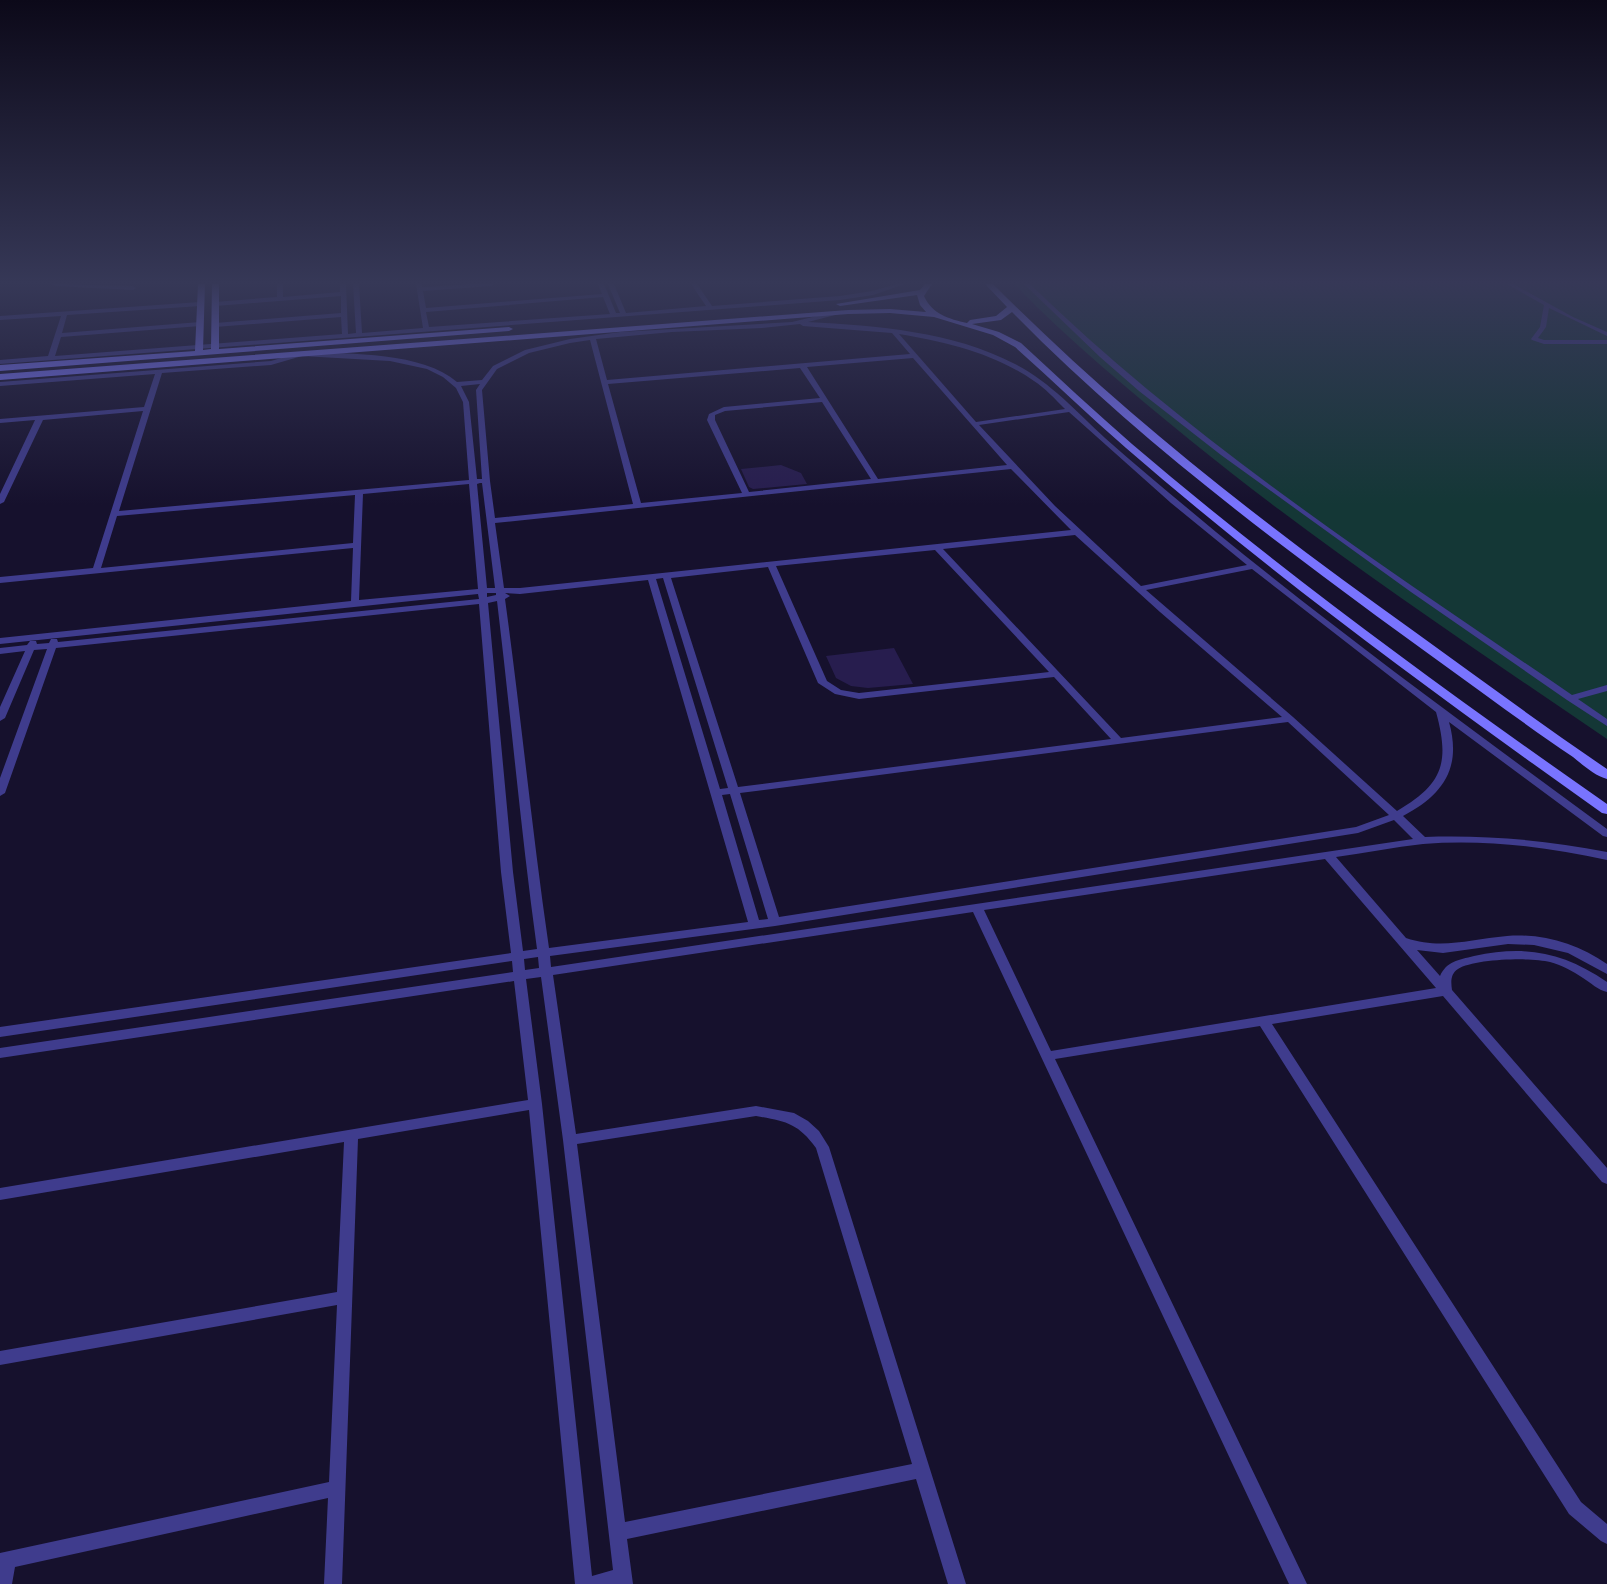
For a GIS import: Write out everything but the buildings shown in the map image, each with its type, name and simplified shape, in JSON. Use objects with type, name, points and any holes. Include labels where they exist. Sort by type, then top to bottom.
[{"type":"street","points":[[0,362],[51,358]]},
{"type":"street","points":[[0,368],[111,358]]},
{"type":"street","points":[[0,377],[191,366],[270,358]]},
{"type":"street","points":[[356,358],[398,360],[434,370],[456,384],[466,402],[502,819],[535,1104],[584,1584]]},
{"type":"street","points":[[514,358],[495,368],[481,382],[478,396],[486,481],[545,973],[570,1140],[623,1581],[594,1584]]},
{"type":"street","points":[[597,358],[638,507]]},
{"type":"street","points":[[603,382],[893,358]]},
{"type":"street","points":[[917,358],[1012,467],[1077,532],[1139,589],[1290,719],[1397,815],[1422,841]]},
{"type":"street","points":[[994,358],[1038,380],[1251,567],[1440,712],[1607,834]]},
{"type":"street","points":[[1034,358],[1129,446],[1284,573],[1455,703],[1607,810]]},
{"type":"street","points":[[1064,358],[1103,394],[1262,525],[1494,696],[1607,775]]},
{"type":"street","points":[[1106,358],[1253,477],[1607,723]]},
{"type":"street","points":[[0,384],[159,372],[191,366]]},
{"type":"street","points":[[802,366],[876,482]]},
{"type":"street","points":[[96,570],[159,372]]},
{"type":"street","points":[[456,384],[481,382]]},
{"type":"street","points":[[747,495],[711,420],[712,414],[724,409],[823,400]]},
{"type":"street","points":[[0,421],[147,410]]},
{"type":"street","points":[[974,424],[1070,410]]},
{"type":"street","points":[[0,502],[40,418]]},
{"type":"street","points":[[491,521],[1012,467]]},
{"type":"street","points":[[114,514],[486,481]]},
{"type":"street","points":[[355,603],[359,492]]},
{"type":"street","points":[[0,641],[35,637],[54,640],[1077,532]]},
{"type":"street","points":[[0,580],[356,545]]},
{"type":"street","points":[[937,547],[1118,740]]},
{"type":"street","points":[[771,564],[823,683],[838,692],[870,695],[1055,674]]},
{"type":"street","points":[[1139,589],[1251,567]]},
{"type":"street","points":[[666,576],[775,922]]},
{"type":"street","points":[[651,577],[755,925]]},
{"type":"street","points":[[0,651],[31,647],[54,640],[355,603],[483,596]]},
{"type":"street","points":[[0,718],[35,637]]},
{"type":"street","points":[[0,794],[54,640]]},
{"type":"street","points":[[1570,698],[1607,688]]},
{"type":"street","points":[[0,1032],[517,956],[755,925],[1359,830],[1397,815],[1425,799],[1437,786],[1450,758],[1450,743],[1440,712]]},
{"type":"street","points":[[715,793],[1290,719]]},
{"type":"street","points":[[0,1053],[1422,841],[1497,839],[1569,848],[1607,856]]},
{"type":"street","points":[[1328,855],[1607,1178]]},
{"type":"street","points":[[1040,880],[1050,897]]},
{"type":"street","points":[[977,908],[1298,1584]]},
{"type":"street","points":[[1402,941],[1429,950],[1443,950],[1506,940],[1544,941],[1584,956],[1607,970]]},
{"type":"street","points":[[1446,991],[1444,981],[1447,972],[1455,965],[1531,953],[1553,957],[1575,966],[1607,988]]},
{"type":"street","points":[[1047,1056],[1446,991]]},
{"type":"street","points":[[1264,1022],[1575,1508],[1607,1535]]},
{"type":"street","points":[[0,1194],[535,1104]]},
{"type":"street","points":[[570,1140],[756,1111],[789,1117],[814,1135],[822,1147],[957,1584]]},
{"type":"street","points":[[333,1584],[351,1135]]},
{"type":"street","points":[[0,1358],[345,1297]]},
{"type":"street","points":[[617,1532],[921,1470]]},
{"type":"street","points":[[3,1584],[4,1561],[337,1488]]},
{"type":"green space","points":[[1092,358],[1607,358],[1607,739],[1291,519],[1190,440]]}]
